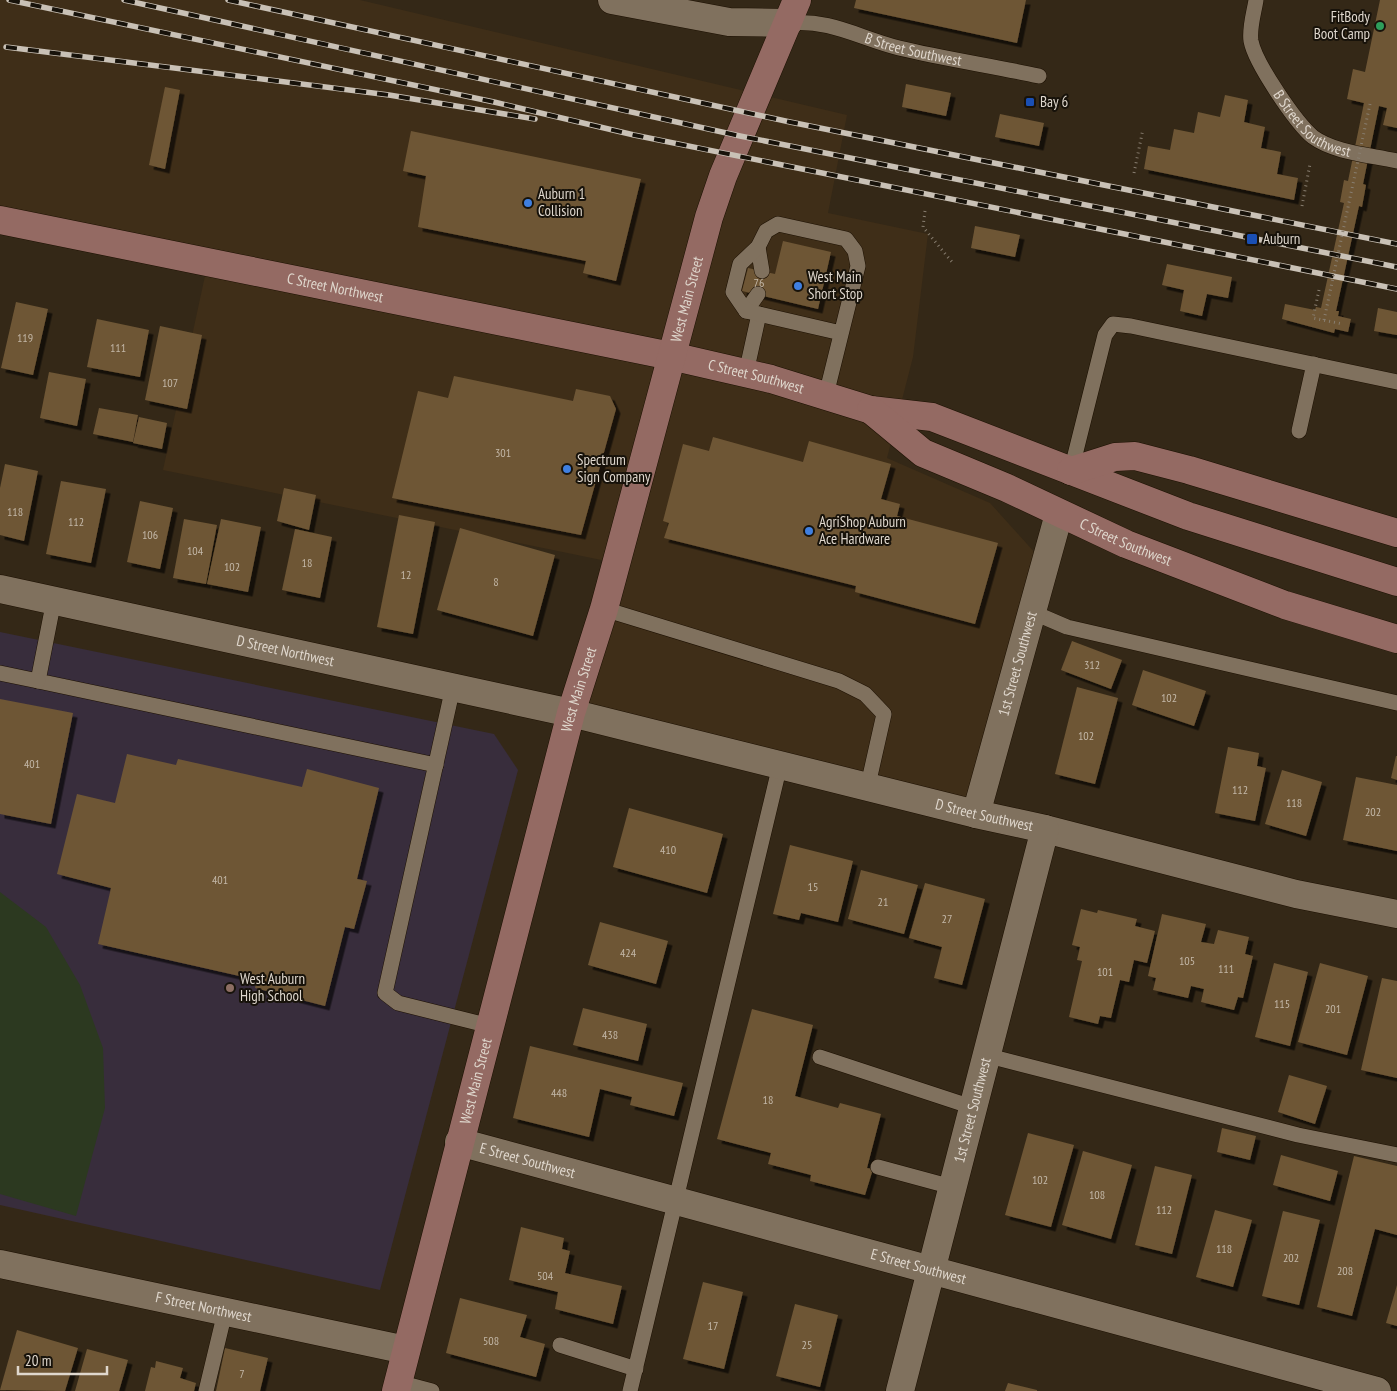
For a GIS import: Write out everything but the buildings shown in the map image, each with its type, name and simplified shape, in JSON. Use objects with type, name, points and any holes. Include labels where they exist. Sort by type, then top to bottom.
[{"type":"main road","name":"West Main Street","points":[[397,1386],[571,713],[604,609],[709,217],[723,176],[793,12]]},
{"type":"main road","name":"C Street Northwest","points":[[0,220],[671,356]]},
{"type":"main road","name":"C Street Southwest","points":[[671,356],[746,373],[826,395],[870,410],[932,417],[1197,519],[1397,582]]},
{"type":"main road","name":"C Street Southwest","points":[[870,410],[923,454],[1007,488],[1126,544],[1285,606],[1397,639]]},
{"type":"main road","points":[[1071,471],[1115,457],[1135,456],[1189,470],[1397,533]]},
{"type":"street","points":[[630,2],[729,22],[793,12]]},
{"type":"street","name":"1st Street Southwest","points":[[976,814],[1059,514]]},
{"type":"street","name":"D Street Northwest","points":[[0,589],[571,713]]},
{"type":"street","name":"D Street Southwest","points":[[571,713],[976,814],[1045,829],[1296,894],[1397,914]]},
{"type":"street","name":"1st Street Southwest","points":[[900,1391],[985,1055],[1045,829]]},
{"type":"street","name":"E Street Southwest","points":[[459,1142],[1377,1391]]},
{"type":"street","name":"F Street Northwest","points":[[0,1264],[406,1350]]},
{"type":"lane","name":"B Street Southwest","points":[[1256,0],[1251,40],[1256,56],[1292,113],[1314,137],[1337,148],[1397,161]]},
{"type":"lane","name":"B Street Southwest","points":[[793,12],[804,22],[832,26],[898,48],[1039,76]]},
{"type":"lane","points":[[826,395],[842,333],[858,266],[855,251],[846,239],[778,224],[766,231],[758,247],[740,264],[733,292],[752,313],[842,333]]},
{"type":"lane","points":[[758,247],[762,271]]},
{"type":"lane","points":[[746,373],[752,313],[758,294]]},
{"type":"lane","points":[[1071,471],[1105,335],[1113,324],[1131,326],[1397,382]]},
{"type":"lane","points":[[1299,431],[1314,364]]},
{"type":"lane","points":[[38,681],[54,600]]},
{"type":"lane","points":[[604,609],[839,681],[865,694],[884,714],[868,786]]},
{"type":"lane","points":[[1032,612],[1067,627],[1397,703]]},
{"type":"lane","points":[[0,674],[436,764]]},
{"type":"lane","points":[[453,687],[385,993],[398,1003],[490,1026]]},
{"type":"lane","points":[[630,1391],[780,765]]},
{"type":"lane","points":[[985,1055],[1298,1135],[1397,1155]]},
{"type":"lane","points":[[820,1057],[972,1107]]},
{"type":"lane","points":[[878,1168],[952,1187]]},
{"type":"lane","points":[[206,1391],[225,1312]]},
{"type":"lane","points":[[560,1345],[636,1369]]},
{"type":"lane","points":[[397,1386],[432,1391]]},
{"type":"path","points":[[1324,320],[1370,104]]},
{"type":"path","points":[[1134,172],[1143,129]]},
{"type":"path","points":[[1302,206],[1310,164]]},
{"type":"path","points":[[925,210],[923,227],[952,262]]},
{"type":"path","points":[[1319,290],[1313,318],[1343,324]]},
{"type":"shaded area","points":[[0,0],[360,0],[847,115],[828,213],[928,234],[913,357],[887,458],[990,503],[1045,564],[976,814],[571,713],[616,563],[163,470],[208,262],[0,219]]},
{"type":"shaded area","name":"West Auburn High School","points":[[0,632],[494,734],[518,770],[380,1290],[0,1205]]},
{"type":"green space","points":[[0,892],[46,927],[80,985],[103,1048],[105,1108],[76,1216],[0,1194]]},
{"type":"railway","points":[[9,0],[494,102],[634,135],[1397,289]]},
{"type":"railway","points":[[124,0],[740,136],[1397,267]]},
{"type":"railway","points":[[228,0],[790,122],[1397,244]]},
{"type":"railway","points":[[6,47],[389,95],[535,119]]},
{"type":"place","name":"FitBody Boot Camp","points":[[1380,26]]},
{"type":"place","name":"Bay 6","points":[[1030,102]]},
{"type":"place","name":"Auburn 1 Collision","points":[[528,203]]},
{"type":"place","name":"Auburn","points":[[1252,239]]},
{"type":"place","name":"West Main Short Stop","points":[[798,286]]},
{"type":"place","name":"Spectrum Sign Company","points":[[567,469]]},
{"type":"place","name":"AgriShop Auburn Ace Hardware","points":[[809,531]]},
{"type":"place","name":"West Auburn High School","points":[[230,988]]}]
